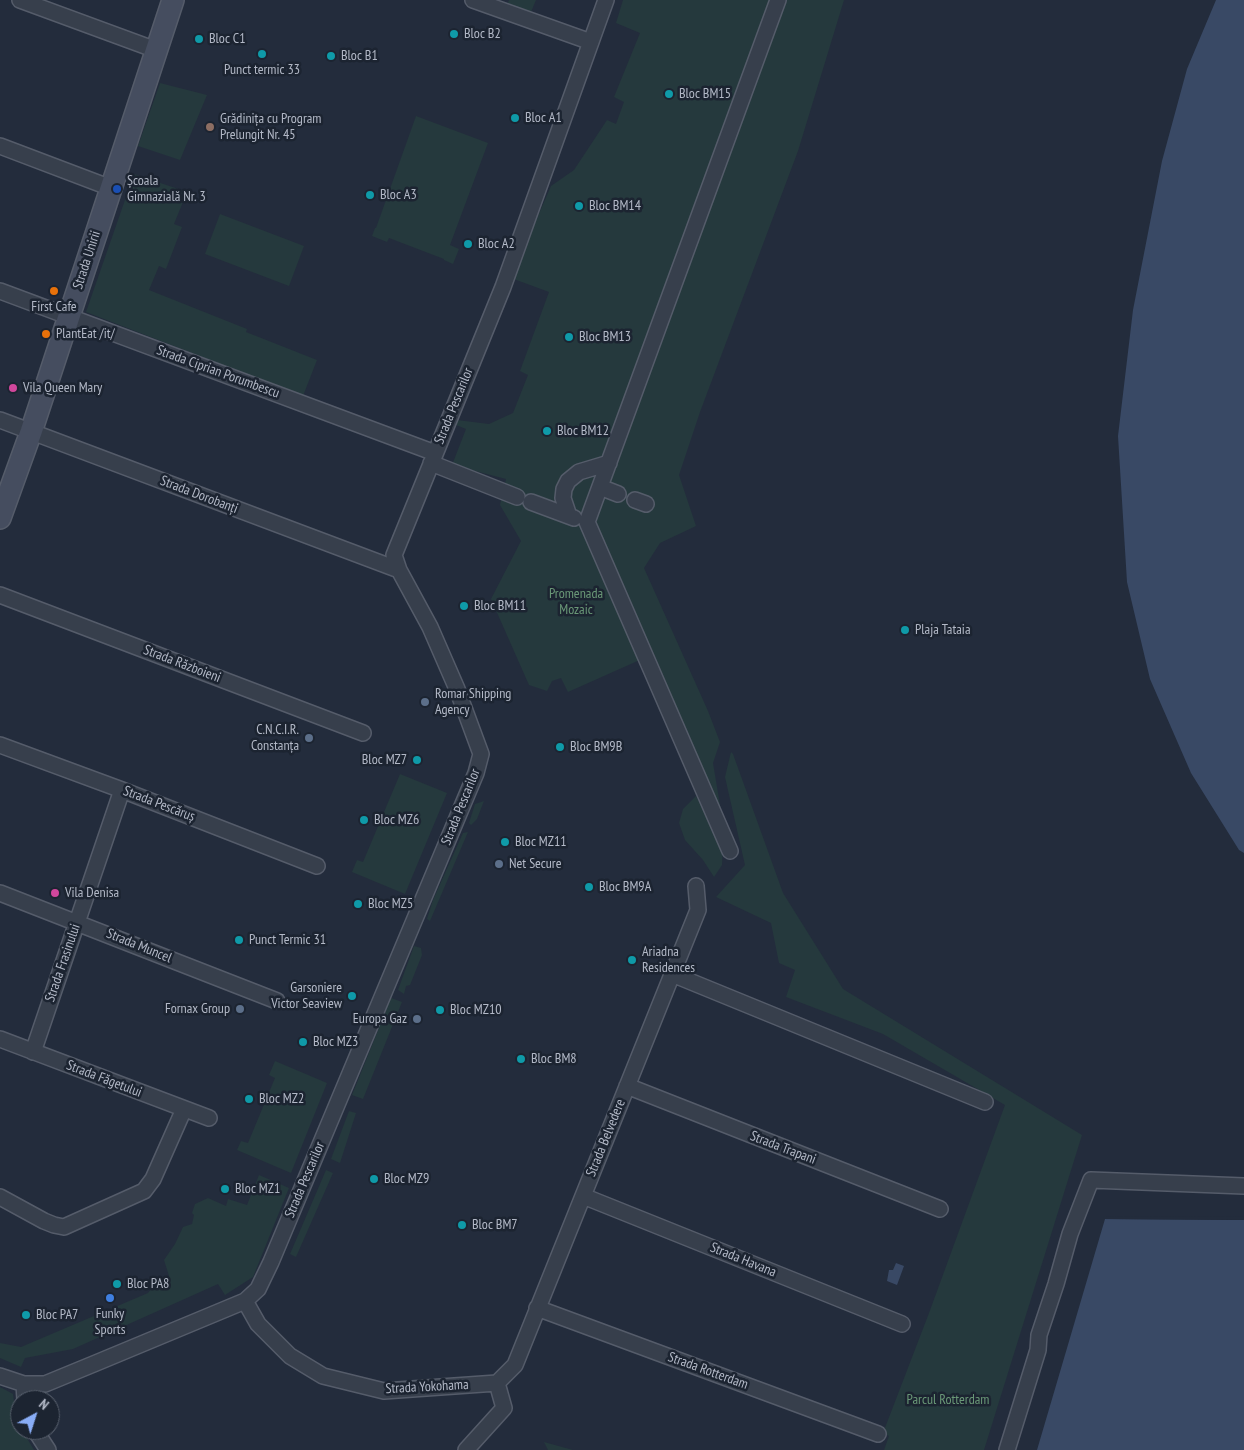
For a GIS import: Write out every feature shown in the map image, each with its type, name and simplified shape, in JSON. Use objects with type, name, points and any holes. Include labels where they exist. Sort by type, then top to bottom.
[{"type":"street","points":[[20,0],[156,50]]},
{"type":"street","name":"Strada Unirii","points":[[0,518],[31,432],[173,0]]},
{"type":"street","points":[[473,0],[591,42]]},
{"type":"street","name":"Strada Pescarilor","points":[[24,1384],[45,1384],[244,1301],[258,1288],[271,1262],[473,783],[481,754],[457,689],[430,627],[399,570],[394,555],[503,287],[606,0]]},
{"type":"street","points":[[730,850],[587,522],[778,0]]},
{"type":"street","points":[[0,146],[111,188]]},
{"type":"street","name":"Strada Ciprian Porumbescu","points":[[0,291],[433,458],[524,499],[587,522]]},
{"type":"street","name":"Strada Dorobanți","points":[[0,420],[399,570]]},
{"type":"street","points":[[569,516],[563,498],[564,489],[568,481],[579,472],[609,463]]},
{"type":"street","points":[[600,487],[618,494]]},
{"type":"street","name":"Strada Războieni","points":[[0,595],[363,733]]},
{"type":"street","name":"Strada Pescăruș","points":[[0,745],[317,866]]},
{"type":"street","name":"Strada Frasinului","points":[[33,1052],[122,790]]},
{"type":"street","name":"Strada Belvedere","points":[[497,1383],[515,1365],[698,910],[696,886]]},
{"type":"street","name":"Strada Muncel","points":[[0,893],[277,1001]]},
{"type":"street","points":[[672,974],[985,1102]]},
{"type":"street","name":"Strada Făgetului","points":[[0,1039],[209,1118]]},
{"type":"street","name":"Strada Trapani","points":[[626,1086],[940,1209]]},
{"type":"street","points":[[0,1197],[54,1226],[64,1227],[144,1191],[153,1179],[184,1109]]},
{"type":"street","points":[[1007,1450],[1038,1350],[1039,1334],[1070,1234],[1091,1180],[1244,1186]]},
{"type":"street","name":"Strada Havana","points":[[583,1196],[902,1324]]},
{"type":"street","name":"Strada Yokohama","points":[[244,1301],[258,1324],[290,1356],[323,1376],[384,1391],[497,1383]]},
{"type":"street","name":"Strada Rotterdam","points":[[537,1308],[878,1434]]},
{"type":"street","points":[[0,1376],[24,1384],[24,1390]]},
{"type":"street","points":[[466,1450],[504,1408],[497,1383]]},
{"type":"green space","points":[[509,0],[536,0],[531,12],[507,5]]},
{"type":"green space","name":"Promenada Mozaic","points":[[623,0],[844,0],[798,151],[700,412],[679,475],[696,526],[660,543],[644,568],[720,742],[713,763],[722,817],[651,655],[568,692],[561,678],[552,681],[547,691],[529,685],[491,599],[521,541],[500,505],[506,479],[452,465],[466,429],[456,425],[457,420],[489,424],[513,413],[528,375],[520,371],[549,292],[511,278],[551,186],[574,170],[607,120],[616,124],[624,102],[614,97],[640,33],[616,23]]},
{"type":"green space","points":[[160,83],[207,95],[180,160],[138,146]]},
{"type":"green space","points":[[416,116],[488,143],[450,245],[459,249],[453,264],[389,238],[387,242],[372,236]]},
{"type":"green space","points":[[134,174],[187,192],[174,224],[182,227],[166,269],[159,266],[149,290],[247,329],[246,332],[317,360],[303,396],[86,312]]},
{"type":"green space","points":[[220,214],[304,246],[289,286],[205,254]]},
{"type":"green space","name":"Parcul Rotterdam","points":[[731,752],[783,893],[843,989],[1082,1135],[984,1450],[884,1450],[889,1436],[883,1433],[1005,1105],[883,1034],[786,997],[795,970],[779,963],[771,923],[716,897],[745,865],[725,777]]},
{"type":"green space","points":[[400,774],[447,793],[405,894],[352,872],[357,860],[363,862]]},
{"type":"green space","points":[[696,796],[723,845],[722,865],[714,877],[703,860],[685,840],[679,823],[683,809]]},
{"type":"green space","points":[[484,801],[477,819],[471,825],[469,823],[475,804]]},
{"type":"green space","points":[[468,832],[430,921],[427,919],[433,900],[463,833]]},
{"type":"green space","points":[[414,946],[421,948],[422,955],[410,985],[406,986],[404,994],[398,990]]},
{"type":"green space","points":[[391,998],[402,1002],[363,1099],[352,1095]]},
{"type":"green space","points":[[275,1061],[327,1083],[291,1173],[237,1150],[241,1141],[248,1143],[275,1078],[269,1075]]},
{"type":"green space","points":[[349,1111],[356,1113],[340,1163],[331,1159]]},
{"type":"green space","points":[[326,1170],[333,1173],[296,1257],[290,1254]]},
{"type":"green space","points":[[259,1175],[289,1188],[253,1277],[225,1295],[218,1284],[73,1349],[25,1358],[21,1367],[0,1358],[0,1343],[21,1347],[148,1293],[158,1280],[169,1276],[164,1260],[175,1244],[183,1227],[192,1224],[194,1215],[192,1213],[195,1204],[208,1198],[226,1206],[228,1199],[247,1205]]},
{"type":"green space","points":[[0,1387],[10,1392],[10,1440],[28,1440],[34,1450],[0,1450]]},
{"type":"green space","points":[[544,1442],[573,1450],[548,1450]]},
{"type":"water","points":[[1216,0],[1244,0],[1244,853],[1239,850],[1191,773],[1150,679],[1127,582],[1118,436],[1133,310],[1162,161],[1187,69]]},
{"type":"water","points":[[1105,1219],[1244,1220],[1244,1450],[1037,1450]]},
{"type":"water","points":[[896,1263],[904,1266],[897,1285],[887,1281],[889,1270],[893,1270]]},
{"type":"pier","points":[[1103,1217],[1244,1217],[1244,1220],[1105,1219]]},
{"type":"place","name":"Bloc B2","points":[[454,34]]},
{"type":"place","name":"Bloc C1","points":[[199,39]]},
{"type":"place","name":"Punct termic 33","points":[[262,54]]},
{"type":"place","name":"Bloc B1","points":[[331,56]]},
{"type":"place","name":"Bloc BM15","points":[[669,94]]},
{"type":"place","name":"Bloc A1","points":[[515,118]]},
{"type":"place","name":"Grădinița cu Program Prelungit Nr. 45","points":[[210,127]]},
{"type":"place","name":"Școala Gimnazială Nr. 3","points":[[117,189]]},
{"type":"place","name":"Bloc A3","points":[[370,195]]},
{"type":"place","name":"Bloc BM14","points":[[579,206]]},
{"type":"place","name":"Bloc A2","points":[[468,244]]},
{"type":"place","name":"First Cafe","points":[[54,291]]},
{"type":"place","name":"PlantEat /it/","points":[[46,334]]},
{"type":"place","name":"Bloc BM13","points":[[569,337]]},
{"type":"place","name":"Vila Queen Mary","points":[[13,388]]},
{"type":"place","name":"Bloc BM12","points":[[547,431]]},
{"type":"place","name":"Bloc BM11","points":[[464,606]]},
{"type":"place","name":"Plaja Tataia","points":[[905,630]]},
{"type":"place","name":"Romar Shipping Agency","points":[[425,702]]},
{"type":"place","name":"C.N.C.I.R. Constanța","points":[[309,738]]},
{"type":"place","name":"Bloc BM9B","points":[[560,747]]},
{"type":"place","name":"Bloc MZ7","points":[[417,760]]},
{"type":"place","name":"Bloc MZ6","points":[[364,820]]},
{"type":"place","name":"Bloc MZ11","points":[[505,842]]},
{"type":"place","name":"Net Secure","points":[[499,864]]},
{"type":"place","name":"Bloc BM9A","points":[[589,887]]},
{"type":"place","name":"Vila Denisa","points":[[55,893]]},
{"type":"place","name":"Bloc MZ5","points":[[358,904]]},
{"type":"place","name":"Punct Termic 31","points":[[239,940]]},
{"type":"place","name":"Ariadna Residences","points":[[632,960]]},
{"type":"place","name":"Garsoniere Victor Seaview","points":[[352,996]]},
{"type":"place","name":"Fornax Group","points":[[240,1009]]},
{"type":"place","name":"Bloc MZ10","points":[[440,1010]]},
{"type":"place","name":"Europa Gaz","points":[[417,1019]]},
{"type":"place","name":"Bloc MZ3","points":[[303,1042]]},
{"type":"place","name":"Bloc BM8","points":[[521,1059]]},
{"type":"place","name":"Bloc MZ2","points":[[249,1099]]},
{"type":"place","name":"Bloc MZ9","points":[[374,1179]]},
{"type":"place","name":"Bloc MZ1","points":[[225,1189]]},
{"type":"place","name":"Bloc BM7","points":[[462,1225]]},
{"type":"place","name":"Bloc PA8","points":[[117,1284]]},
{"type":"place","name":"Funky Sports","points":[[110,1298]]},
{"type":"place","name":"Bloc PA7","points":[[26,1315]]}]
